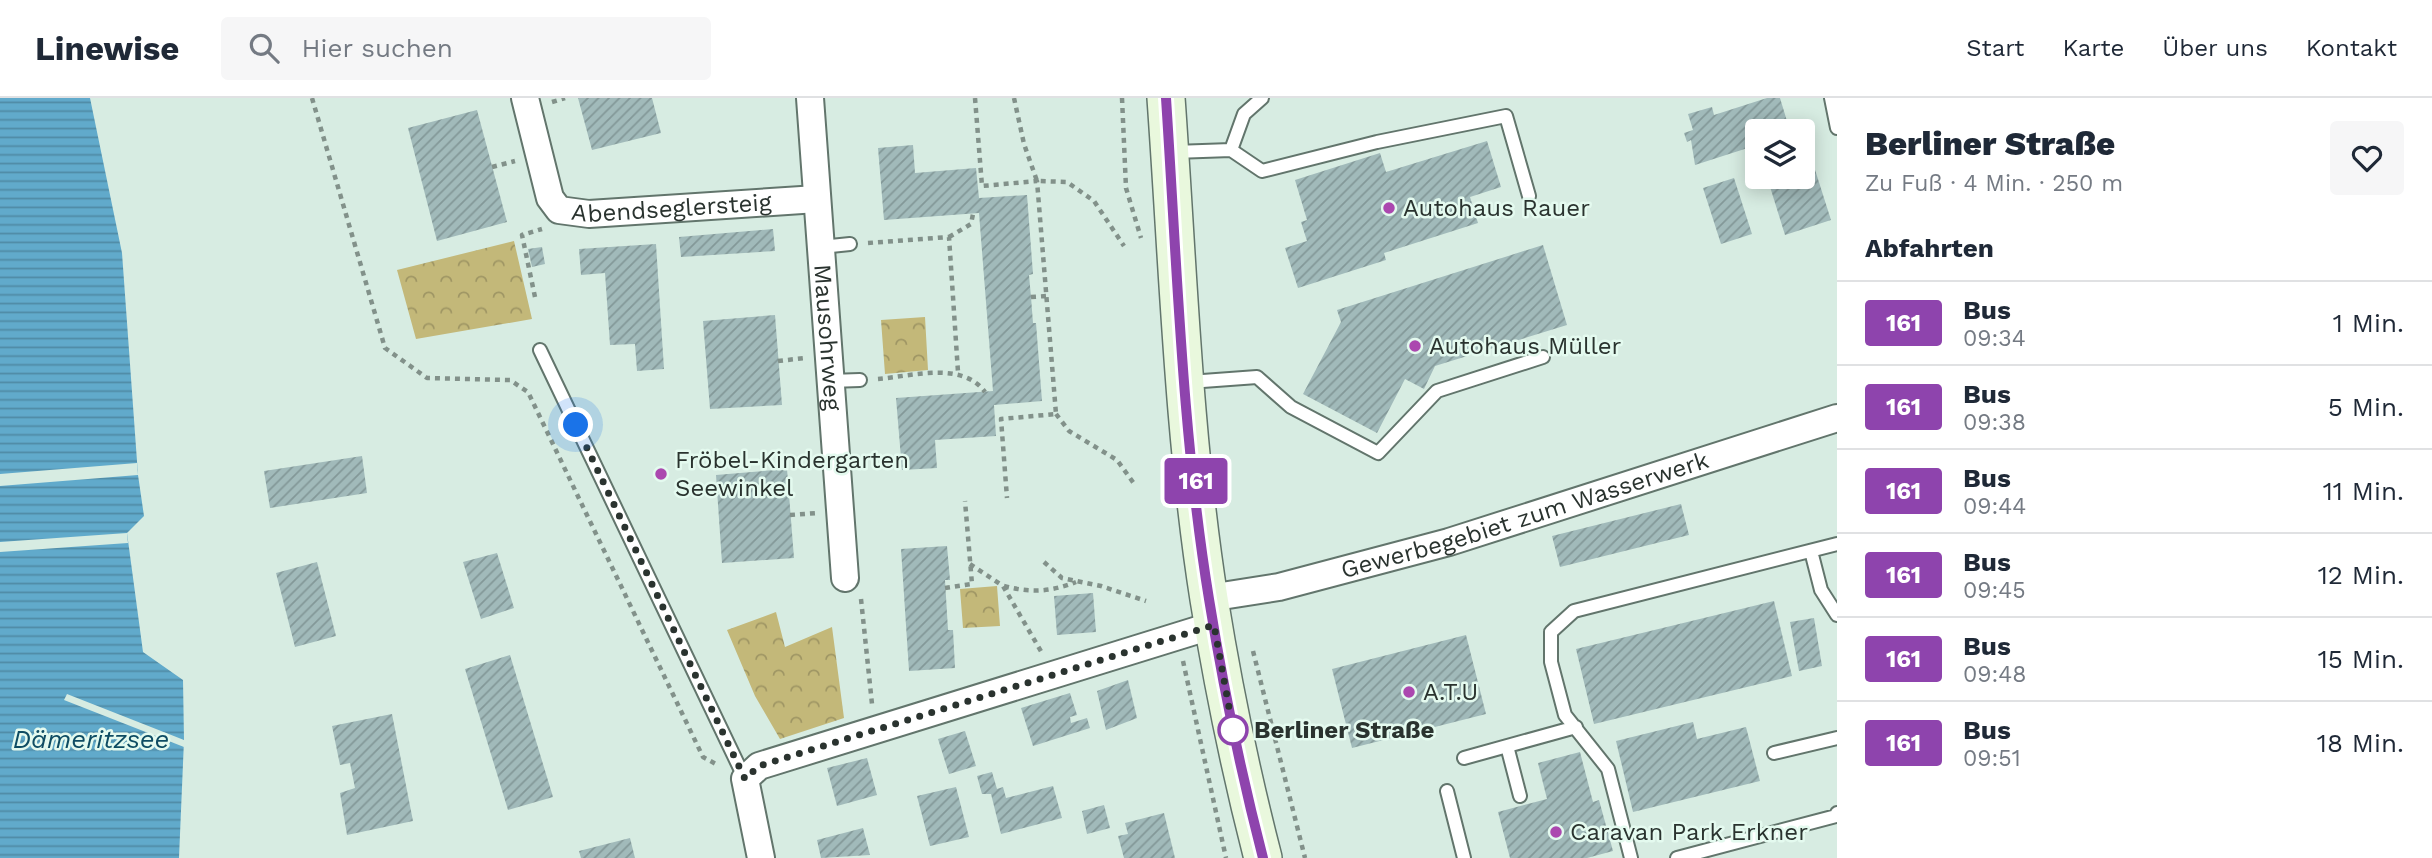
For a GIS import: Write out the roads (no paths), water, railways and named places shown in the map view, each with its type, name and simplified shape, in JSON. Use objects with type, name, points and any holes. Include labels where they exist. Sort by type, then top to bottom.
[{"type":"main road","points":[[1166,98],[1185,382],[1211,612],[1235,740],[1263,858]]},
{"type":"street","name":"Abendseglersteig","points":[[525,98],[550,198],[559,210],[589,214],[817,199]]},
{"type":"street","name":"Mausohrweg","points":[[810,98],[845,578]]},
{"type":"street","name":"Gewerbegebiet zum Wasserwerk","points":[[745,779],[759,766],[1178,636],[1211,612],[1279,587],[1449,542],[1837,418]]},
{"type":"street","points":[[745,779],[761,858]]},
{"type":"lane","points":[[1231,150],[1244,114],[1262,98]]},
{"type":"lane","points":[[1831,98],[1837,128]]},
{"type":"lane","points":[[1170,152],[1231,150],[1262,171],[1377,142],[1506,116],[1529,196]]},
{"type":"lane","points":[[821,247],[850,244]]},
{"type":"lane","points":[[540,350],[745,779]]},
{"type":"lane","points":[[1185,382],[1257,377],[1291,407],[1378,453],[1437,391],[1544,357]]},
{"type":"lane","points":[[830,381],[860,380]]},
{"type":"lane","points":[[1631,858],[1608,769],[1565,715],[1551,662],[1551,632],[1574,611],[1837,544]]},
{"type":"lane","points":[[1811,551],[1821,590],[1837,615]]},
{"type":"lane","points":[[1464,758],[1576,727]]},
{"type":"lane","points":[[1774,753],[1837,738]]},
{"type":"lane","points":[[1507,746],[1520,796]]},
{"type":"lane","points":[[1447,791],[1464,858]]},
{"type":"lane","points":[[1677,858],[1836,816],[1837,813]]},
{"type":"water","name":"Dämeritzsee","points":[[0,98],[90,98],[122,253],[138,475],[144,516],[127,533],[143,652],[183,680],[184,740],[179,858],[0,858]]},
{"type":"place","name":"Autohaus Rauer","points":[[1389,208]]},
{"type":"place","name":"Autohaus Müller","points":[[1415,346]]},
{"type":"place","name":"Fröbel-Kindergarten Seewinkel","points":[[661,474]]},
{"type":"place","name":"A.T.U","points":[[1409,692]]},
{"type":"place","name":"Berliner Straße","points":[[1233,730]]},
{"type":"place","name":"Caravan Park Erkner","points":[[1556,832]]}]
